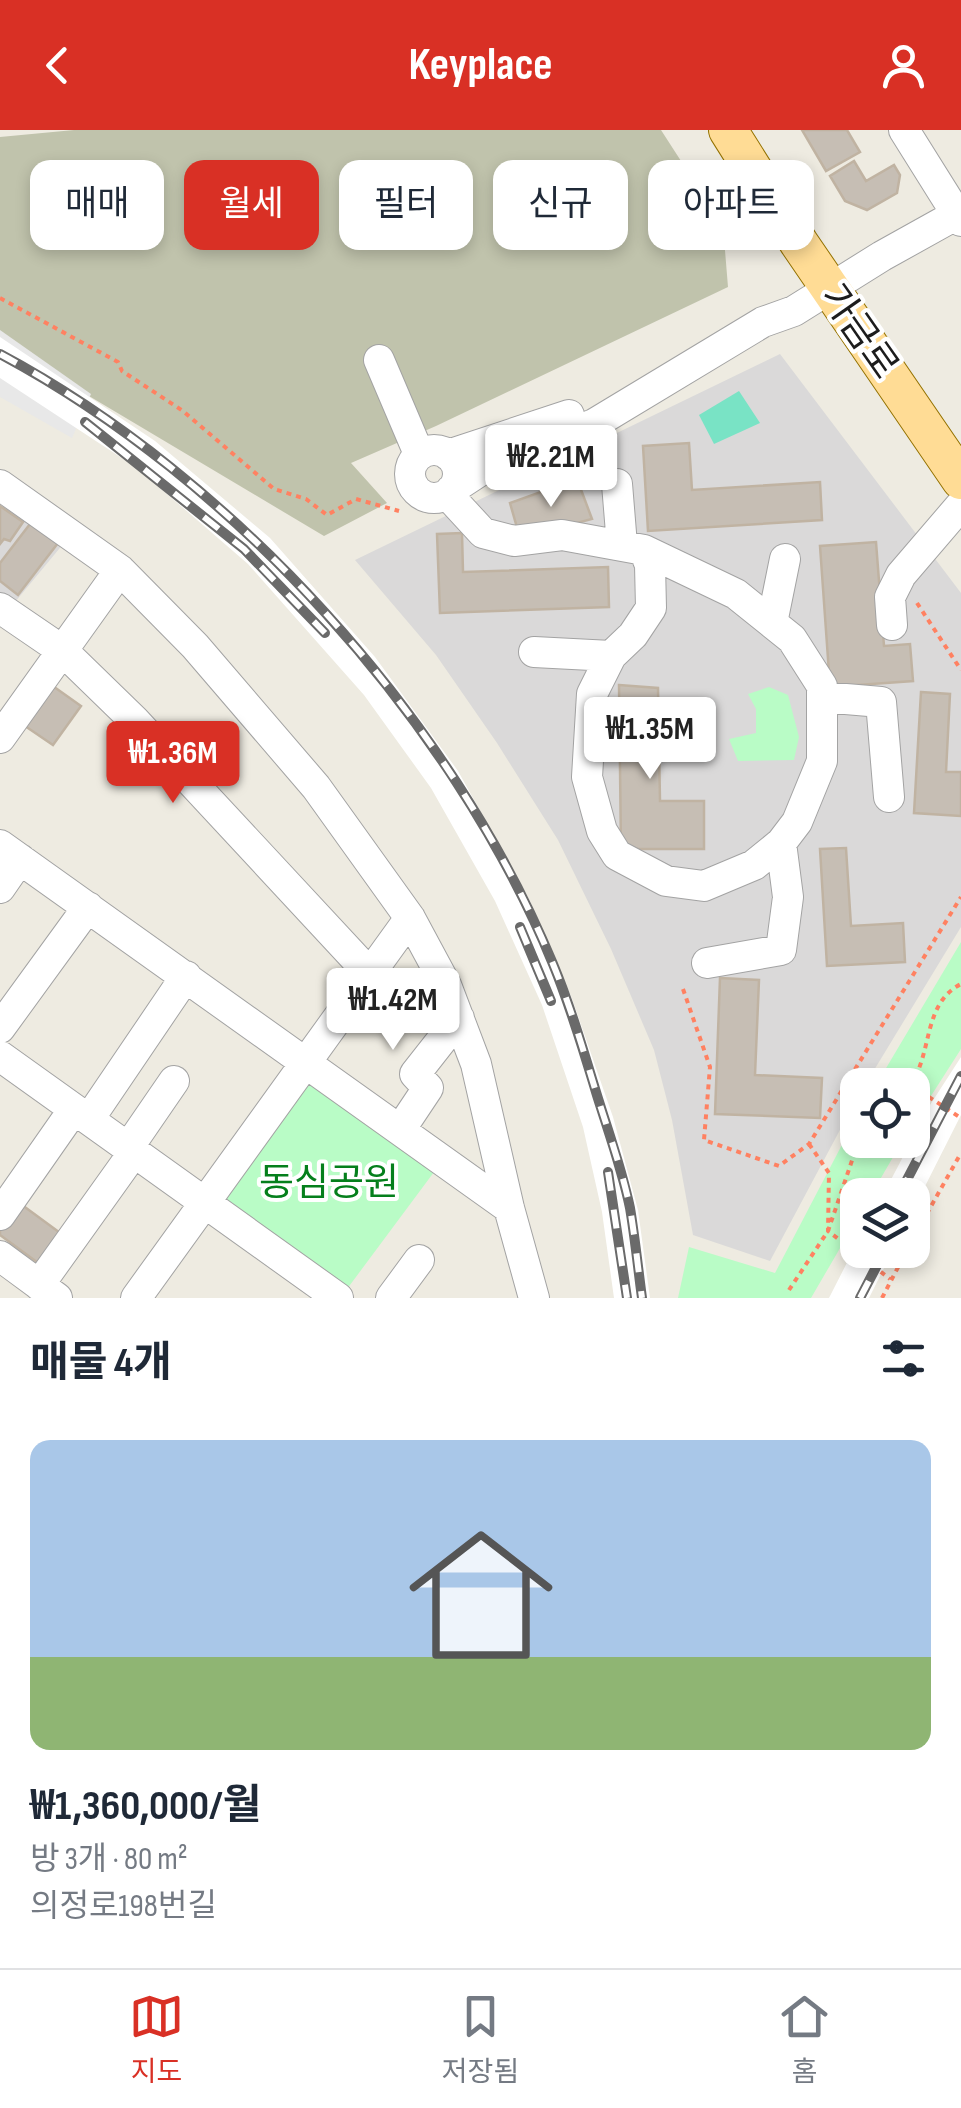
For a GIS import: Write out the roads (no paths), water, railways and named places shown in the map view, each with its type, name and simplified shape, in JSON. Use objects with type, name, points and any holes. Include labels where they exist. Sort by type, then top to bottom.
[{"type":"main road","name":"가금로","points":[[728,130],[961,480]]},
{"type":"street","points":[[644,394],[434,455],[410,468],[412,484],[431,498],[449,492],[486,467],[594,424],[644,394],[763,322],[794,310],[960,216],[904,130]]},
{"type":"street","points":[[379,360],[434,455],[457,468],[456,484],[449,492]]},
{"type":"street","points":[[449,492],[483,533],[514,542],[562,535],[633,548],[736,594],[792,639],[822,686],[822,761],[797,822],[781,843],[754,864],[704,886],[666,881],[617,854],[602,831],[587,777],[592,694],[612,656],[651,608],[650,565],[633,548],[617,484]]},
{"type":"street","points":[[0,485],[120,570],[195,646],[316,786],[410,918],[446,985],[476,1064],[534,1298]]},
{"type":"street","points":[[892,624],[890,597],[901,575],[961,505]]},
{"type":"street","points":[[772,623],[784,559]]},
{"type":"street","points":[[2,729],[120,570]]},
{"type":"street","points":[[0,608],[63,650],[134,720],[370,974]]},
{"type":"street","points":[[534,652],[612,656]]},
{"type":"street","points":[[822,696],[882,702],[888,797]]},
{"type":"street","points":[[707,963],[781,950],[788,897],[781,843]]},
{"type":"street","points":[[0,888],[10,852],[509,1208]]},
{"type":"street","points":[[0,1028],[88,907]]},
{"type":"street","points":[[136,1298],[410,918]]},
{"type":"street","points":[[0,1215],[186,976]]},
{"type":"street","points":[[400,1130],[428,1088],[415,1074],[458,1018]]},
{"type":"street","points":[[5,1070],[82,1114],[338,1298]]},
{"type":"street","points":[[0,1256],[48,1291],[174,1081]]},
{"type":"street","points":[[390,1298],[420,1260]]},
{"type":"railway","points":[[0,354],[87,406],[170,467],[251,537],[326,614],[395,696],[457,783],[510,873],[565,995],[627,1193],[642,1298]]},
{"type":"railway","points":[[85,422],[244,549],[325,633]]},
{"type":"railway","points":[[520,927],[551,1001]]},
{"type":"railway","points":[[908,1178],[961,1076]]},
{"type":"railway","points":[[608,1172],[627,1298]]},
{"type":"railway","points":[[860,1298],[876,1268]]},
{"type":"park label","name":"동심공원","points":[[329,1182]]}]
